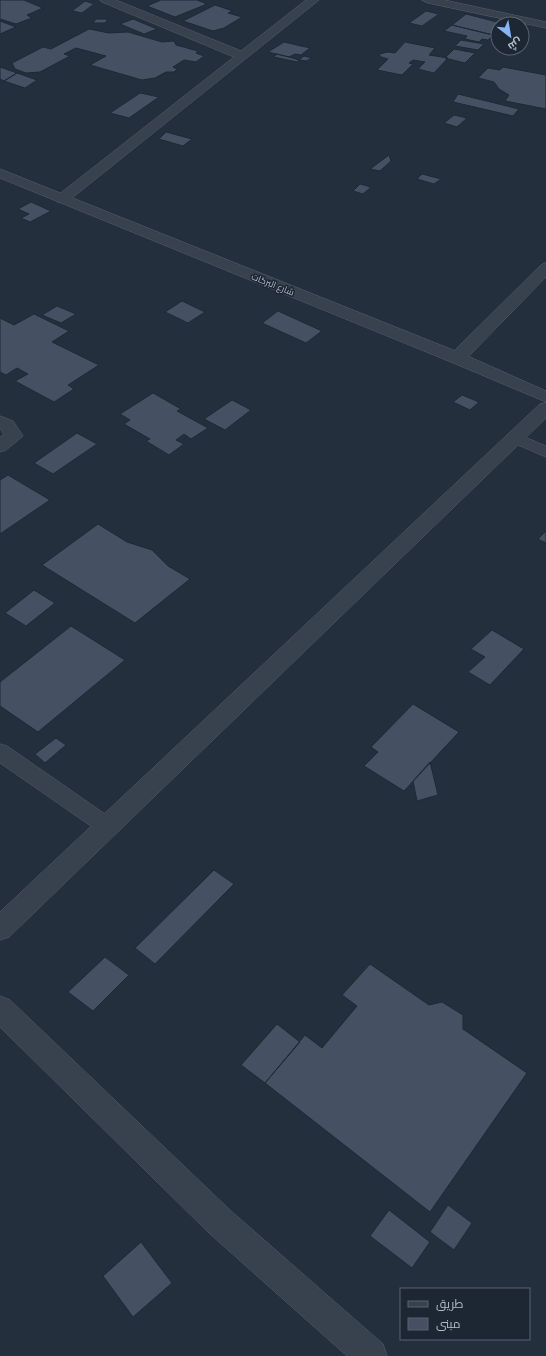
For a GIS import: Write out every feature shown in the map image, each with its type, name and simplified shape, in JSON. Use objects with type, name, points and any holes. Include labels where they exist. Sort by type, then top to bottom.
[{"type":"street","points":[[106,0],[241,55]]},
{"type":"street","points":[[62,199],[241,55],[313,0]]},
{"type":"street","points":[[428,0],[546,26]]},
{"type":"street","name":"شارع البركات","points":[[0,173],[457,358],[546,396]]},
{"type":"street","points":[[457,358],[546,268]]},
{"type":"street","points":[[0,929],[546,408]]},
{"type":"street","points":[[0,421],[7,425],[14,436],[0,446]]},
{"type":"street","points":[[0,1009],[220,1222],[371,1356]]},
{"type":"lane","points":[[515,438],[546,452]]},
{"type":"lane","points":[[0,752],[108,827]]},
{"type":"building","points":[[0,0],[24,0],[43,8],[27,15],[32,18],[16,24],[0,19]]},
{"type":"building","points":[[161,0],[197,0],[207,4],[175,17],[147,6]]},
{"type":"building","points":[[85,1],[94,4],[82,13],[72,11]]},
{"type":"building","points":[[215,5],[233,11],[228,13],[242,17],[224,28],[213,31],[183,21]]},
{"type":"building","points":[[426,11],[439,14],[422,26],[409,23]]},
{"type":"building","points":[[466,14],[490,20],[490,34],[452,25]]},
{"type":"building","points":[[96,19],[108,19],[105,23],[93,23]]},
{"type":"building","points":[[133,19],[157,29],[144,34],[120,24]]},
{"type":"building","points":[[0,21],[16,27],[0,34]]},
{"type":"building","points":[[452,25],[490,34],[490,38],[488,40],[482,39],[479,42],[465,39],[467,36],[444,31]]},
{"type":"building","points":[[89,29],[109,33],[128,32],[162,42],[174,41],[176,45],[198,51],[196,53],[204,56],[196,62],[184,60],[173,67],[177,69],[174,72],[166,72],[155,78],[142,80],[90,65],[106,56],[76,48],[64,54],[70,56],[40,72],[26,73],[15,69],[12,63],[43,47],[51,49]]},
{"type":"building","points":[[461,40],[484,44],[478,50],[455,46]]},
{"type":"building","points":[[284,42],[310,48],[301,55],[295,54],[289,57],[268,52]]},
{"type":"building","points":[[405,42],[435,48],[429,55],[448,58],[434,73],[418,69],[425,62],[413,60],[409,63],[413,64],[402,75],[377,70],[388,59],[381,57],[379,54],[388,52],[395,53]]},
{"type":"building","points":[[454,49],[475,53],[465,63],[445,58]]},
{"type":"building","points":[[277,54],[299,60],[297,62],[274,57]]},
{"type":"building","points":[[304,56],[312,58],[306,61],[299,60]]},
{"type":"building","points":[[0,67],[17,73],[4,81],[0,79]]},
{"type":"building","points":[[503,67],[546,75],[546,109],[505,101],[509,95],[499,89],[494,82],[478,78],[488,68],[500,70]]},
{"type":"building","points":[[17,73],[37,80],[25,88],[4,81]]},
{"type":"building","points":[[140,93],[159,97],[129,118],[110,113]]},
{"type":"building","points":[[458,94],[519,109],[513,116],[453,102]]},
{"type":"building","points":[[454,115],[467,118],[457,127],[444,123]]},
{"type":"building","points":[[166,132],[192,139],[183,146],[159,139]]},
{"type":"building","points":[[389,155],[391,161],[380,171],[370,169]]},
{"type":"building","points":[[422,174],[441,179],[434,184],[417,179]]},
{"type":"building","points":[[360,184],[371,187],[363,194],[353,191]]},
{"type":"building","points":[[31,202],[51,211],[30,222],[21,218],[29,214],[18,209]]},
{"type":"building","points":[[182,301],[205,312],[188,323],[165,312]]},
{"type":"building","points":[[57,306],[76,314],[61,323],[42,315]]},
{"type":"building","points":[[278,311],[322,331],[306,343],[262,323]]},
{"type":"building","points":[[34,314],[69,331],[52,342],[99,365],[68,385],[74,389],[54,402],[15,381],[28,374],[17,368],[6,375],[0,372],[0,318],[14,325]]},
{"type":"building","points":[[153,393],[181,409],[177,411],[208,428],[191,439],[184,434],[176,440],[184,444],[169,455],[146,441],[150,439],[124,424],[130,420],[120,414]]},
{"type":"building","points":[[462,395],[479,402],[470,410],[453,402]]},
{"type":"building","points":[[232,400],[251,410],[225,430],[204,419]]},
{"type":"building","points":[[77,433],[97,444],[53,474],[34,463]]},
{"type":"building","points":[[8,475],[50,500],[0,534],[0,480]]},
{"type":"building","points":[[98,524],[127,542],[152,550],[168,566],[190,579],[135,623],[42,565]]},
{"type":"building","points":[[546,531],[546,543],[538,539]]},
{"type":"building","points":[[34,590],[55,603],[26,626],[5,613]]},
{"type":"building","points":[[71,626],[125,660],[38,732],[0,706],[0,682]]},
{"type":"building","points":[[492,630],[524,649],[490,685],[468,672],[485,657],[471,649]]},
{"type":"building","points":[[413,704],[459,732],[404,791],[364,766],[378,752],[371,747]]},
{"type":"building","points":[[56,738],[66,745],[45,763],[35,754]]},
{"type":"building","points":[[430,762],[438,795],[417,801],[413,781]]},
{"type":"building","points":[[214,870],[234,884],[155,964],[135,948]]},
{"type":"building","points":[[105,957],[129,975],[93,1011],[68,992]]},
{"type":"building","points":[[370,964],[429,1005],[442,1002],[463,1015],[463,1029],[527,1073],[430,1212],[265,1083],[305,1035],[322,1048],[357,1006],[342,995]]},
{"type":"building","points":[[277,1024],[300,1042],[265,1083],[241,1065]]},
{"type":"building","points":[[448,1205],[472,1223],[454,1250],[430,1232]]},
{"type":"building","points":[[389,1210],[430,1242],[412,1268],[370,1236]]},
{"type":"building","points":[[141,1242],[172,1283],[133,1317],[103,1276]]}]
